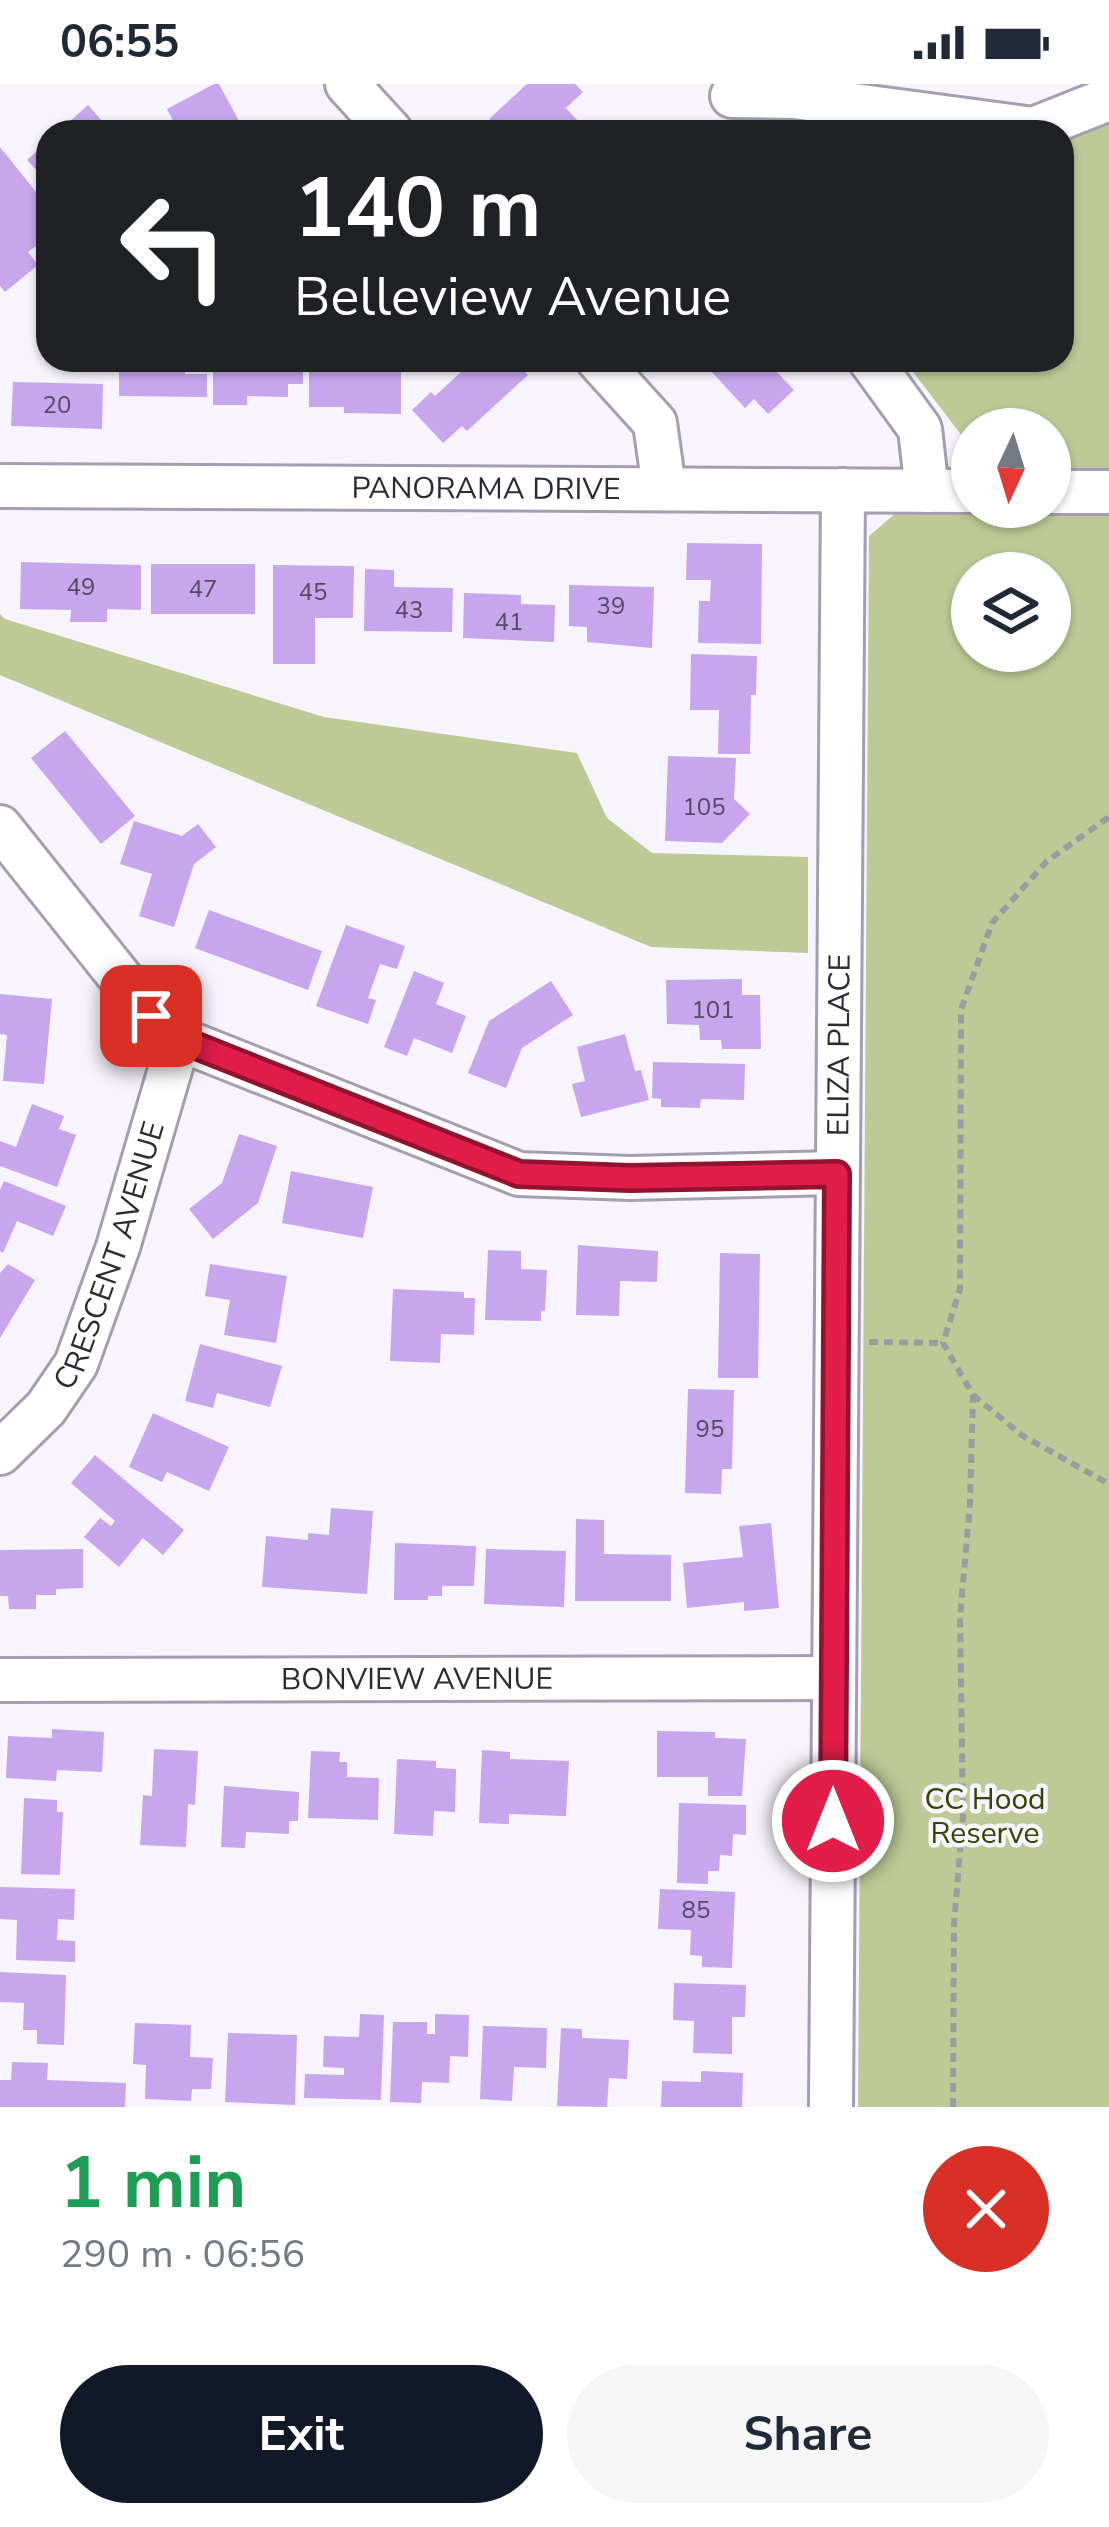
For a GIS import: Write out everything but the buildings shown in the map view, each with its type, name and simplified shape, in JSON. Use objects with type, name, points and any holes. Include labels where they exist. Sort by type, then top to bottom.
[{"type":"street","points":[[347,84],[380,120]]},
{"type":"street","points":[[736,104],[794,97],[966,120]]},
{"type":"street","points":[[1057,120],[1109,100]]},
{"type":"street","points":[[609,372],[655,423],[664,488]]},
{"type":"street","points":[[879,372],[920,429],[927,491]]},
{"type":"street","name":"PANORAMA DRIVE","points":[[0,486],[951,491]]},
{"type":"street","name":"ELIZA PLACE","points":[[831,2107],[843,490]]},
{"type":"street","points":[[1071,492],[1109,492]]},
{"type":"street","points":[[0,827],[151,1016],[179,1039],[519,1174],[630,1178],[837,1174]]},
{"type":"street","name":"CRESCENT AVENUE","points":[[0,1453],[46,1408],[76,1364],[118,1247],[179,1039]]},
{"type":"street","name":"BONVIEW AVENUE","points":[[0,1680],[834,1678]]},
{"type":"path","points":[[1109,818],[1047,861],[992,923],[962,1010],[960,1289],[943,1343],[973,1395],[1023,1436],[1109,1484]]},
{"type":"path","points":[[836,1342],[943,1343]]},
{"type":"path","points":[[953,2107],[954,1924],[963,1817],[959,1617],[970,1503],[973,1395]]},
{"type":"green space","points":[[1109,113],[1109,472],[1071,472],[1071,408],[951,408],[951,422],[913,372],[1074,372],[1074,127]]},
{"type":"green space","name":"CC Hood Reserve","points":[[896,513],[951,514],[951,528],[1071,528],[1071,515],[1109,515],[1109,2107],[858,2107],[869,536]]},
{"type":"green space","points":[[0,614],[324,717],[577,753],[607,818],[652,853],[808,857],[808,953],[651,947],[0,675]]},
{"type":"route","points":[[151,1016],[179,1039],[519,1174],[630,1178],[837,1174],[833,1821]]}]
